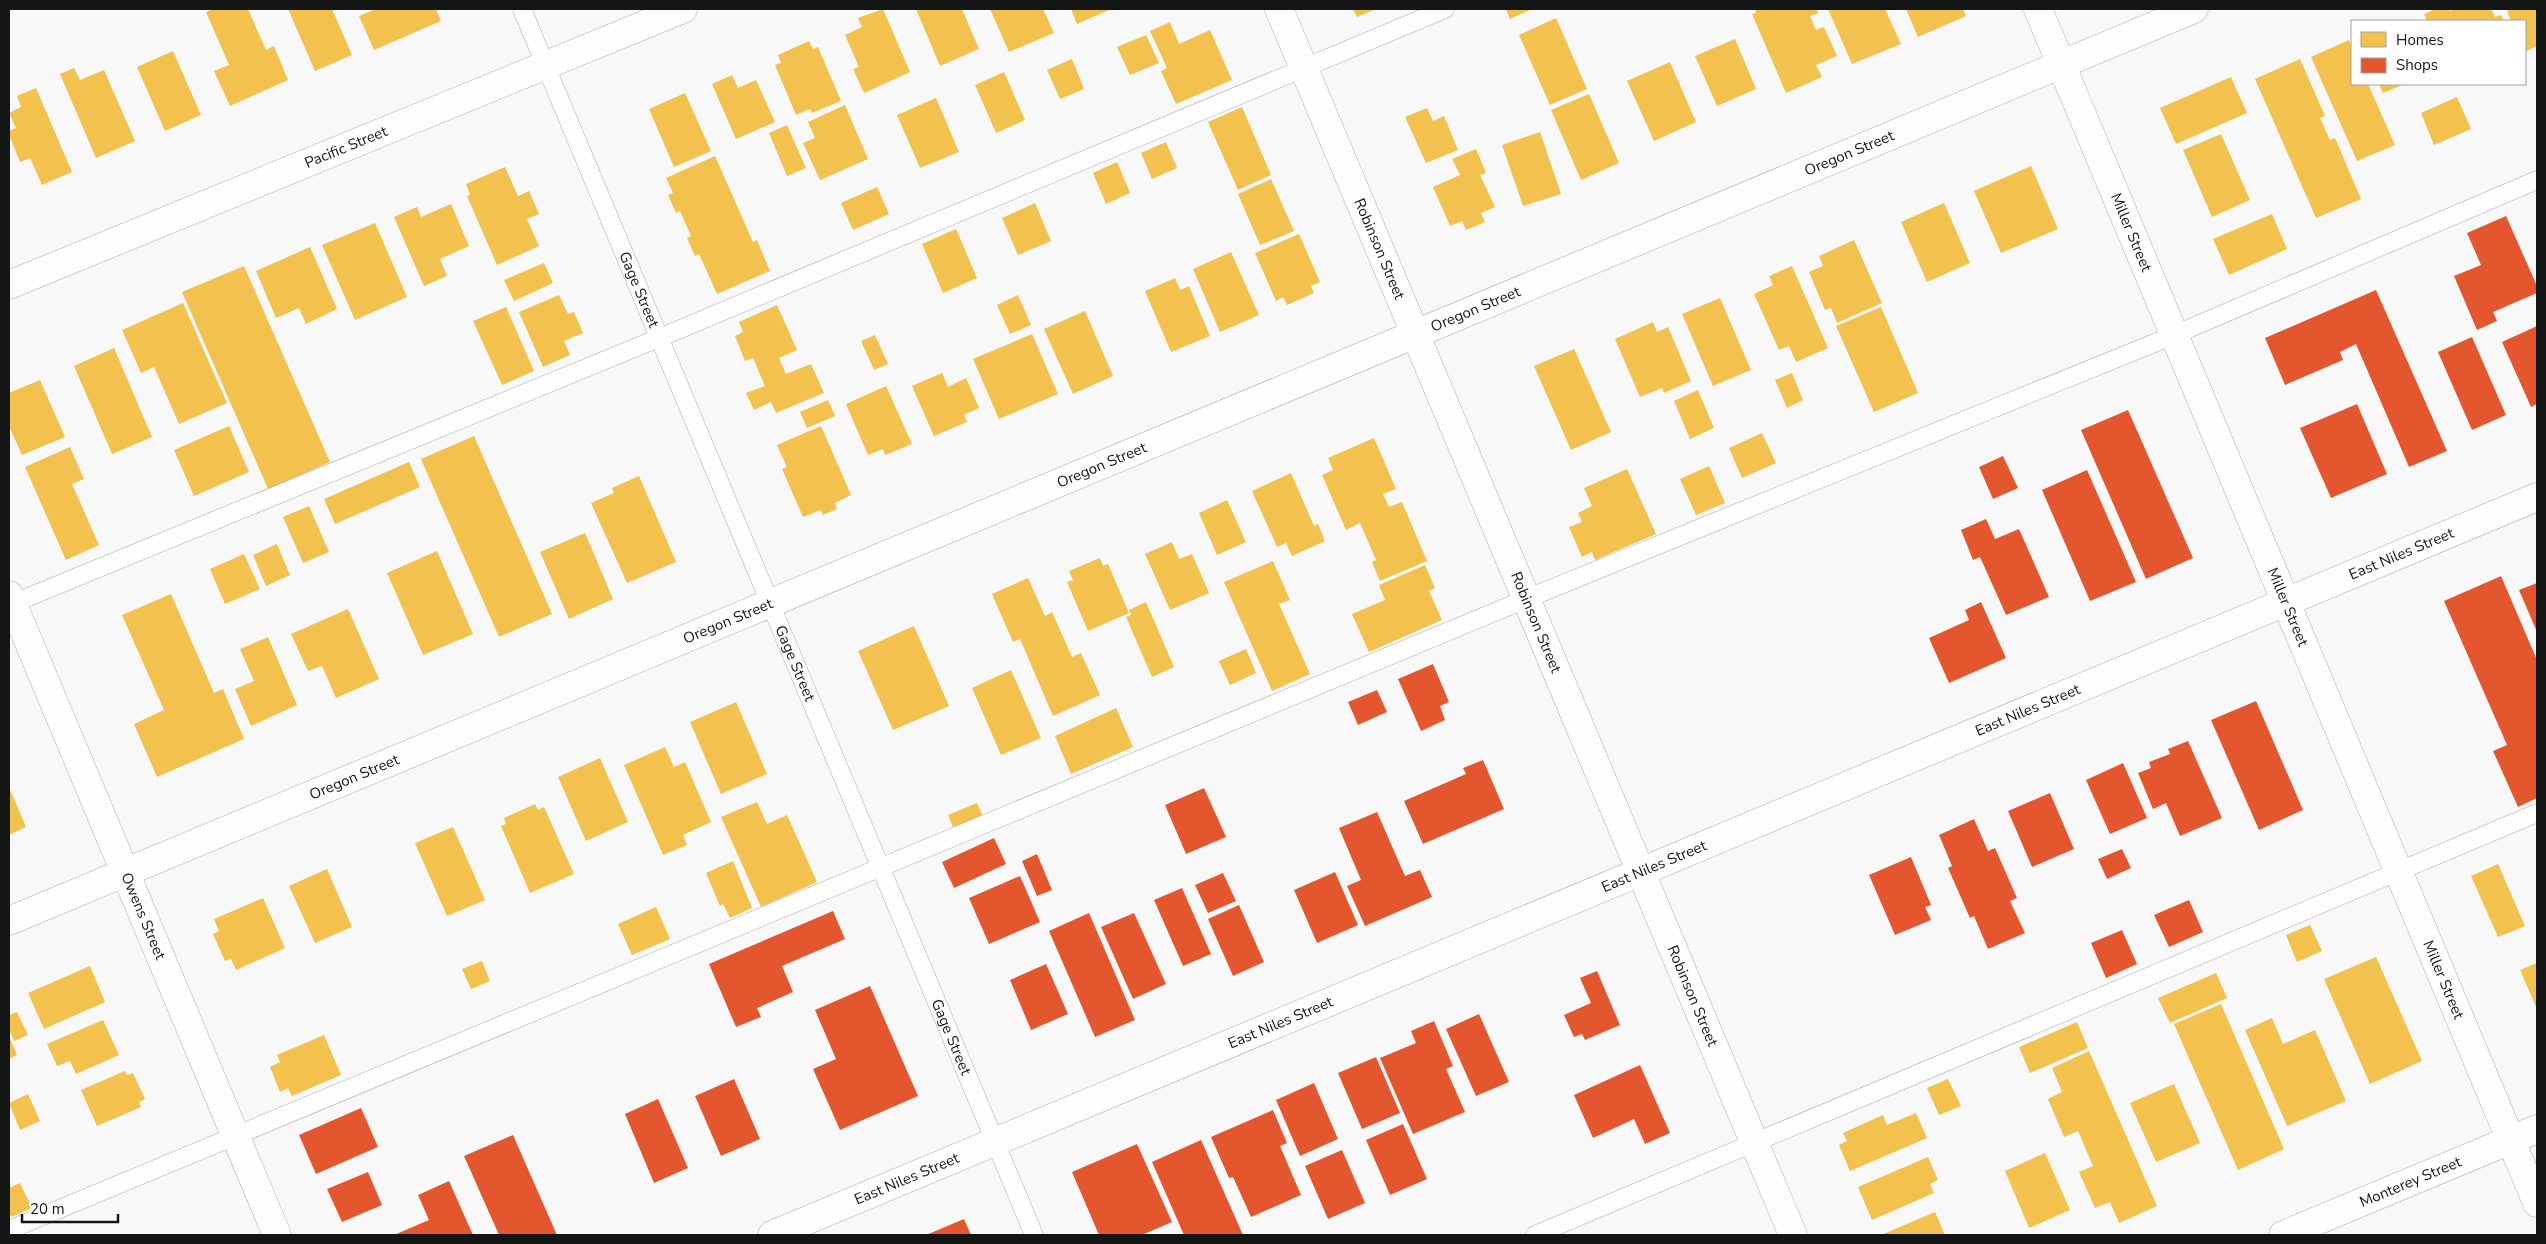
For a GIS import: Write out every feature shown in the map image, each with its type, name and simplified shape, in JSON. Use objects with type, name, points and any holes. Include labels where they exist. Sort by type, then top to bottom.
[{"type":"street","name":"Pacific Street","points":[[9,285],[683,9]]},
{"type":"street","name":"Robinson Street","points":[[1279,9],[1793,1235]]},
{"type":"street","name":"Miller Street","points":[[2038,9],[2537,1203]]},
{"type":"street","name":"Oregon Street","points":[[9,921],[126,874],[2194,9]]},
{"type":"street","name":"East Niles Street","points":[[772,1235],[2537,497]]},
{"type":"street","name":"Owens Street","points":[[10,601],[277,1235]]},
{"type":"street","name":"Monterey Street","points":[[2283,1235],[2537,1129]]},
{"type":"lane","name":"Gage Street","points":[[522,9],[1034,1235]]},
{"type":"lane","points":[[10,601],[659,338],[1445,9]]},
{"type":"lane","points":[[9,1230],[1526,599],[2174,335],[2537,180]]},
{"type":"lane","points":[[1535,1235],[2537,813]]},
{"type":"building: Homes","points":[[213,9],[248,9],[266,50],[274,46],[288,80],[230,106],[214,71],[229,65],[206,12]]},
{"type":"building: Homes","points":[[288,9],[332,9],[352,55],[315,71]]},
{"type":"building: Homes","points":[[376,9],[436,9],[441,21],[374,50],[359,16]]},
{"type":"building: Homes","points":[[883,9],[910,72],[864,93],[853,69],[859,67],[845,35],[862,27],[858,18]]},
{"type":"building: Homes","points":[[916,9],[962,9],[979,49],[940,66]]},
{"type":"building: Homes","points":[[990,9],[1043,9],[1054,33],[1009,52]]},
{"type":"building: Homes","points":[[1071,9],[1111,9],[1077,24]]},
{"type":"building: Homes","points":[[1353,9],[1376,9],[1357,17]]},
{"type":"building: Homes","points":[[1506,9],[1529,9],[1530,10],[1510,19]]},
{"type":"building: Homes","points":[[1755,9],[1817,9],[1818,13],[1810,16],[1816,30],[1824,27],[1837,56],[1816,65],[1822,77],[1786,93],[1752,14],[1756,13]]},
{"type":"building: Homes","points":[[1828,9],[1885,9],[1901,44],[1852,64]]},
{"type":"building: Homes","points":[[1906,9],[1963,9],[1966,16],[1918,37]]},
{"type":"building: Homes","points":[[2436,9],[2449,9],[2450,11],[2456,9],[2491,9],[2495,17],[2501,15],[2504,20],[2427,20],[2424,14]]},
{"type":"building: Homes","points":[[2513,9],[2537,9],[2537,46],[2526,52],[2526,20],[2511,20],[2507,11]]},
{"type":"building: Homes","points":[[1556,18],[1587,89],[1550,105],[1519,35]]},
{"type":"building: Homes","points":[[1170,22],[1179,44],[1210,30],[1232,80],[1176,104],[1161,71],[1167,68],[1150,31]]},
{"type":"building: Homes","points":[[1146,35],[1159,63],[1130,75],[1117,47]]},
{"type":"building: Homes","points":[[1735,39],[1756,89],[1717,106],[1695,56]]},
{"type":"building: Homes","points":[[2349,40],[2351,45],[2351,85],[2368,85],[2395,145],[2357,161],[2311,57]]},
{"type":"building: Homes","points":[[809,41],[813,49],[818,47],[841,101],[812,113],[810,109],[796,115],[775,65],[781,63],[778,55]]},
{"type":"building: Homes","points":[[173,51],[201,115],[165,131],[137,67]]},
{"type":"building: Homes","points":[[1072,59],[1084,89],[1060,99],[1047,70]]},
{"type":"building: Homes","points":[[2300,59],[2325,116],[2320,118],[2330,140],[2335,138],[2361,199],[2316,218],[2255,79]]},
{"type":"building: Homes","points":[[1670,62],[1696,122],[1654,141],[1627,81]]},
{"type":"building: Homes","points":[[74,68],[80,80],[104,70],[135,141],[96,158],[60,74]]},
{"type":"building: Homes","points":[[1004,72],[1025,120],[996,133],[975,85]]},
{"type":"building: Homes","points":[[732,75],[738,88],[756,80],[775,122],[736,139],[712,84]]},
{"type":"building: Homes","points":[[2231,77],[2247,113],[2176,144],[2160,108]]},
{"type":"building: Homes","points":[[2379,85],[2403,85],[2383,93]]},
{"type":"building: Homes","points":[[36,88],[72,172],[42,185],[30,158],[20,162],[9,135],[9,131],[16,128],[9,113],[21,107],[17,96]]},
{"type":"building: Homes","points":[[685,93],[711,151],[674,167],[649,109]]},
{"type":"building: Homes","points":[[1589,94],[1619,163],[1581,180],[1551,110]]},
{"type":"building: Homes","points":[[2457,97],[2471,129],[2434,145],[2421,113]]},
{"type":"building: Homes","points":[[936,98],[959,152],[920,168],[897,115]]},
{"type":"building: Homes","points":[[845,105],[868,159],[820,180],[803,143],[815,138],[808,122]]},
{"type":"building: Homes","points":[[1242,107],[1271,175],[1238,190],[1208,122]]},
{"type":"building: Homes","points":[[1427,108],[1433,121],[1444,116],[1458,150],[1426,163],[1405,117]]},
{"type":"building: Homes","points":[[787,125],[806,168],[787,176],[769,133]]},
{"type":"building: Homes","points":[[1540,132],[1561,194],[1523,206],[1502,145]]},
{"type":"building: Homes","points":[[2221,134],[2250,200],[2212,217],[2183,150]]},
{"type":"building: Homes","points":[[1166,142],[1177,168],[1152,179],[1141,153]]},
{"type":"building: Homes","points":[[1476,149],[1486,173],[1480,175],[1495,207],[1481,213],[1485,222],[1466,230],[1462,221],[1450,226],[1433,187],[1460,175],[1452,159]]},
{"type":"building: Homes","points":[[715,156],[753,242],[757,240],[770,271],[717,294],[699,254],[695,256],[687,238],[691,236],[680,211],[676,213],[668,195],[673,193],[666,178]]},
{"type":"building: Homes","points":[[1117,162],[1130,193],[1106,204],[1093,173]]},
{"type":"building: Homes","points":[[2031,166],[2058,229],[2001,253],[1974,191]]},
{"type":"building: Homes","points":[[505,167],[518,196],[529,191],[539,214],[527,219],[539,246],[497,265],[467,196],[470,195],[466,184]]},
{"type":"building: Homes","points":[[1271,179],[1294,231],[1260,245],[1238,194]]},
{"type":"building: Homes","points":[[877,187],[889,214],[853,230],[841,203]]},
{"type":"building: Homes","points":[[1035,203],[1051,241],[1018,255],[1002,218]]},
{"type":"building: Homes","points":[[1944,203],[1970,263],[1927,282],[1901,222]]},
{"type":"building: Homes","points":[[451,204],[469,246],[440,259],[447,276],[424,286],[394,217],[417,207],[421,217]]},
{"type":"building: Homes","points":[[2272,214],[2287,249],[2229,275],[2213,239]]},
{"type":"building: Homes","points":[[375,223],[407,297],[355,320],[322,245]]},
{"type":"building: Homes","points":[[956,229],[977,278],[943,293],[922,244]]},
{"type":"building: Homes","points":[[1299,234],[1320,282],[1311,286],[1314,293],[1287,305],[1283,297],[1276,301],[1255,253]]},
{"type":"building: Homes","points":[[1854,240],[1882,303],[1837,323],[1831,308],[1825,310],[1809,272],[1823,266],[1819,256]]},
{"type":"building: Homes","points":[[310,247],[337,309],[306,324],[299,308],[276,318],[256,271]]},
{"type":"building: Homes","points":[[1231,252],[1259,315],[1220,332],[1193,269]]},
{"type":"building: Homes","points":[[544,263],[553,283],[514,301],[504,280]]},
{"type":"building: Homes","points":[[244,266],[330,462],[268,489],[182,292]]},
{"type":"building: Homes","points":[[1792,266],[1828,348],[1796,362],[1789,346],[1779,350],[1754,294],[1773,285],[1769,276]]},
{"type":"building: Homes","points":[[1175,278],[1180,290],[1189,286],[1210,336],[1171,352],[1145,291]]},
{"type":"building: Homes","points":[[559,295],[568,314],[574,312],[583,333],[564,341],[570,355],[543,367],[519,312]]},
{"type":"building: Homes","points":[[1018,295],[1031,325],[1010,334],[997,305]]},
{"type":"building: Homes","points":[[1720,298],[1751,370],[1713,386],[1682,314]]},
{"type":"building: Homes","points":[[183,303],[227,403],[179,424],[154,367],[141,373],[122,330]]},
{"type":"building: Homes","points":[[777,305],[797,350],[779,358],[786,374],[811,364],[824,393],[776,413],[771,402],[754,410],[746,393],[765,386],[753,358],[745,361],[735,336],[743,332],[739,322]]},
{"type":"building: Homes","points":[[506,307],[534,371],[502,385],[473,321]]},
{"type":"building: Homes","points":[[1881,307],[1918,393],[1874,412],[1836,326]]},
{"type":"building: Homes","points":[[1085,311],[1113,376],[1073,394],[1044,329]]},
{"type":"building: Homes","points":[[1653,322],[1657,332],[1668,327],[1691,381],[1664,393],[1662,388],[1640,397],[1615,339]]},
{"type":"building: Homes","points":[[1032,334],[1058,394],[999,419],[973,359]]},
{"type":"building: Homes","points":[[875,335],[888,364],[874,370],[861,341]]},
{"type":"building: Homes","points":[[114,348],[152,437],[112,454],[74,366]]},
{"type":"building: Homes","points":[[1574,349],[1611,432],[1571,450],[1534,366]]},
{"type":"building: Homes","points":[[942,373],[948,387],[966,378],[979,408],[964,415],[967,422],[934,436],[912,386]]},
{"type":"building: Homes","points":[[1792,373],[1803,400],[1787,408],[1775,380]]},
{"type":"building: Homes","points":[[40,380],[65,437],[22,455],[9,426],[9,393]]},
{"type":"building: Homes","points":[[886,386],[912,444],[885,455],[883,449],[868,455],[846,404]]},
{"type":"building: Homes","points":[[1698,390],[1714,428],[1690,439],[1674,401]]},
{"type":"building: Homes","points":[[828,400],[835,416],[807,428],[800,412]]},
{"type":"building: Homes","points":[[229,426],[249,472],[194,496],[174,450]]},
{"type":"building: Homes","points":[[821,426],[851,495],[835,503],[837,509],[823,515],[821,510],[803,517],[782,469],[787,467],[777,445]]},
{"type":"building: Homes","points":[[1762,433],[1776,463],[1742,478],[1729,448]]},
{"type":"building: Homes","points":[[474,436],[552,614],[499,637],[421,459]]},
{"type":"building: Homes","points":[[1374,438],[1396,489],[1383,494],[1389,507],[1402,502],[1427,561],[1380,581],[1372,562],[1376,560],[1360,523],[1346,530],[1322,475],[1333,470],[1328,458]]},
{"type":"building: Homes","points":[[70,447],[84,479],[72,484],[99,545],[66,560],[25,467]]},
{"type":"building: Homes","points":[[409,462],[420,487],[335,524],[324,499]]},
{"type":"building: Homes","points":[[1709,466],[1725,503],[1696,515],[1680,479]]},
{"type":"building: Homes","points":[[1627,469],[1656,534],[1595,560],[1592,552],[1582,557],[1569,527],[1582,522],[1578,513],[1592,506],[1584,488]]},
{"type":"building: Homes","points":[[1291,473],[1314,526],[1318,524],[1325,541],[1292,556],[1286,543],[1277,547],[1252,491]]},
{"type":"building: Homes","points":[[639,476],[676,562],[627,583],[591,503],[614,493],[612,488]]},
{"type":"building: Homes","points":[[1227,500],[1246,542],[1217,555],[1199,513]]},
{"type":"building: Homes","points":[[309,506],[329,552],[303,563],[283,517]]},
{"type":"building: Homes","points":[[585,533],[613,599],[569,619],[540,552]]},
{"type":"building: Homes","points":[[1172,542],[1179,559],[1192,554],[1209,593],[1170,610],[1145,554]]},
{"type":"building: Homes","points":[[277,544],[290,575],[266,586],[253,555]]},
{"type":"building: Homes","points":[[437,551],[473,634],[423,655],[387,573]]},
{"type":"building: Homes","points":[[244,554],[260,589],[225,604],[210,569]]},
{"type":"building: Homes","points":[[1100,558],[1103,566],[1108,564],[1129,613],[1088,631],[1067,582],[1073,580],[1069,571]]},
{"type":"building: Homes","points":[[1273,561],[1290,600],[1279,604],[1310,674],[1272,691],[1224,582]]},
{"type":"building: Homes","points":[[1425,565],[1435,588],[1429,591],[1442,620],[1369,652],[1352,614],[1385,600],[1379,585]]},
{"type":"building: Homes","points":[[1028,578],[1045,616],[1052,612],[1072,657],[1081,653],[1100,695],[1053,716],[1020,639],[1013,642],[992,594]]},
{"type":"building: Homes","points":[[171,594],[214,693],[223,689],[244,739],[157,777],[134,724],[164,710],[122,615]]},
{"type":"building: Homes","points":[[1146,602],[1174,667],[1152,677],[1126,617],[1131,615],[1129,610]]},
{"type":"building: Homes","points":[[348,609],[379,679],[336,698],[322,666],[308,671],[291,634]]},
{"type":"building: Homes","points":[[914,626],[949,706],[893,730],[858,651]]},
{"type":"building: Homes","points":[[268,637],[297,705],[251,726],[235,689],[254,681],[240,649]]},
{"type":"building: Homes","points":[[1246,649],[1256,673],[1230,685],[1219,661]]},
{"type":"building: Homes","points":[[1011,670],[1041,738],[1001,755],[972,688]]},
{"type":"building: Homes","points":[[736,702],[767,774],[721,794],[690,722]]},
{"type":"building: Homes","points":[[1116,708],[1133,747],[1071,774],[1055,736]]},
{"type":"building: Homes","points":[[665,747],[674,767],[685,762],[711,822],[683,835],[687,845],[663,855],[624,765]]},
{"type":"building: Homes","points":[[600,758],[628,822],[586,841],[558,777]]},
{"type":"building: Homes","points":[[9,787],[26,827],[9,835]]},
{"type":"building: Homes","points":[[757,802],[767,824],[787,815],[817,882],[761,907],[721,817]]},
{"type":"building: Homes","points":[[977,803],[983,816],[954,829],[948,815]]},
{"type":"building: Homes","points":[[535,804],[538,810],[544,807],[574,874],[530,893],[501,826],[506,824],[504,818]]},
{"type":"building: Homes","points":[[453,827],[485,900],[447,916],[415,843]]},
{"type":"building: Homes","points":[[733,861],[752,908],[730,918],[723,904],[720,906],[706,873]]},
{"type":"building: Homes","points":[[2498,864],[2525,926],[2498,937],[2471,876]]},
{"type":"building: Homes","points":[[327,869],[352,927],[315,943],[289,886]]},
{"type":"building: Homes","points":[[263,898],[285,948],[236,970],[231,959],[225,961],[213,934],[219,931],[214,919]]},
{"type":"building: Homes","points":[[656,907],[670,939],[632,955],[618,924]]},
{"type":"building: Homes","points":[[2310,925],[2322,951],[2297,962],[2286,935]]},
{"type":"building: Homes","points":[[2376,957],[2422,1061],[2370,1084],[2324,979]]},
{"type":"building: Homes","points":[[482,961],[490,981],[471,989],[462,969]]},
{"type":"building: Homes","points":[[2537,963],[2537,1009],[2520,970]]},
{"type":"building: Homes","points":[[90,966],[105,1002],[44,1029],[28,993]]},
{"type":"building: Homes","points":[[2216,973],[2227,998],[2170,1023],[2158,998]]},
{"type":"building: Homes","points":[[2221,1004],[2284,1149],[2238,1170],[2174,1024]]},
{"type":"building: Homes","points":[[17,1012],[28,1035],[14,1041],[9,1030],[9,1015]]},
{"type":"building: Homes","points":[[2272,1018],[2283,1044],[2315,1030],[2346,1101],[2287,1126],[2245,1030]]},
{"type":"building: Homes","points":[[103,1020],[119,1055],[76,1074],[70,1061],[57,1066],[47,1044]]},
{"type":"building: Homes","points":[[2077,1022],[2088,1048],[2030,1073],[2019,1047]]},
{"type":"building: Homes","points":[[324,1035],[341,1075],[292,1096],[288,1088],[280,1092],[270,1067],[280,1062],[277,1055]]},
{"type":"building: Homes","points":[[9,1036],[17,1055],[9,1059]]},
{"type":"building: Homes","points":[[2089,1051],[2157,1206],[2119,1223],[2110,1202],[2095,1208],[2079,1172],[2093,1166],[2078,1131],[2064,1137],[2048,1099],[2062,1092],[2052,1068]]},
{"type":"building: Homes","points":[[125,1071],[127,1075],[133,1073],[145,1099],[139,1102],[141,1107],[97,1126],[81,1090]]},
{"type":"building: Homes","points":[[1948,1079],[1961,1106],[1939,1115],[1927,1088]]},
{"type":"building: Homes","points":[[2174,1084],[2200,1143],[2156,1162],[2130,1103]]},
{"type":"building: Homes","points":[[28,1094],[40,1121],[20,1130],[9,1103]]},
{"type":"building: Homes","points":[[1916,1113],[1927,1138],[1850,1171],[1839,1145],[1847,1141],[1843,1133],[1883,1115],[1887,1125]]},
{"type":"building: Homes","points":[[2045,1153],[2070,1210],[2029,1228],[2005,1171]]},
{"type":"building: Homes","points":[[1928,1157],[1938,1180],[1930,1184],[1934,1193],[1872,1220],[1858,1187]]},
{"type":"building: Homes","points":[[20,1183],[32,1208],[11,1217],[9,1211],[9,1188]]},
{"type":"building: Homes","points":[[1935,1212],[1945,1235],[1881,1235]]},
{"type":"building: Shops","points":[[2506,216],[2537,286],[2537,293],[2493,312],[2497,321],[2477,330],[2454,276],[2481,265],[2467,233]]},
{"type":"building: Shops","points":[[2376,290],[2447,451],[2409,467],[2356,344],[2340,352],[2343,360],[2285,385],[2265,338]]},
{"type":"building: Shops","points":[[2537,326],[2537,404],[2531,407],[2502,342]]},
{"type":"building: Shops","points":[[2472,337],[2506,415],[2472,430],[2438,352]]},
{"type":"building: Shops","points":[[2357,404],[2387,474],[2331,498],[2300,428]]},
{"type":"building: Shops","points":[[2128,410],[2193,558],[2146,579],[2081,430]]},
{"type":"building: Shops","points":[[2003,456],[2018,488],[1993,499],[1979,467]]},
{"type":"building: Shops","points":[[2087,470],[2136,582],[2090,601],[2042,490]]},
{"type":"building: Shops","points":[[1986,519],[1995,539],[2019,529],[2049,597],[2006,615],[1980,557],[1973,560],[1961,530]]},
{"type":"building: Shops","points":[[2501,576],[2537,660],[2537,798],[2518,807],[2493,751],[2507,745],[2444,601]]},
{"type":"building: Shops","points":[[2537,583],[2537,632],[2519,590]]},
{"type":"building: Shops","points":[[1981,602],[2006,658],[1949,683],[1929,638],[1969,620],[1965,610]]},
{"type":"building: Shops","points":[[1433,664],[1449,702],[1440,706],[1445,720],[1421,731],[1398,679]]},
{"type":"building: Shops","points":[[1377,690],[1387,712],[1358,725],[1348,702]]},
{"type":"building: Shops","points":[[2256,701],[2303,810],[2259,830],[2211,720]]},
{"type":"building: Shops","points":[[2188,741],[2222,818],[2180,836],[2166,803],[2153,809],[2138,773],[2151,768],[2149,762],[2170,754],[2168,749]]},
{"type":"building: Shops","points":[[1483,760],[1504,809],[1423,844],[1404,801],[1466,774],[1463,768]]},
{"type":"building: Shops","points":[[2123,763],[2147,818],[2110,834],[2086,780]]},
{"type":"building: Shops","points":[[1204,788],[1226,837],[1186,854],[1165,805]]},
{"type":"building: Shops","points":[[2050,793],[2074,849],[2032,867],[2008,811]]},
{"type":"building: Shops","points":[[1377,812],[1405,876],[1420,870],[1432,897],[1365,926],[1347,886],[1361,880],[1339,828]]},
{"type":"building: Shops","points":[[1974,819],[1988,851],[1995,848],[2017,898],[2010,901],[2025,933],[1988,949],[1974,916],[1970,918],[1948,868],[1952,866],[1939,835]]},
{"type":"building: Shops","points":[[994,838],[1006,864],[954,888],[942,862]]},
{"type":"building: Shops","points":[[2122,849],[2131,868],[2107,879],[2098,859]]},
{"type":"building: Shops","points":[[1037,854],[1052,890],[1037,896],[1022,861]]},
{"type":"building: Shops","points":[[1911,857],[1931,905],[1925,907],[1931,920],[1895,935],[1869,875]]},
{"type":"building: Shops","points":[[1335,872],[1358,925],[1317,943],[1294,890]]},
{"type":"building: Shops","points":[[1223,873],[1236,901],[1208,913],[1195,885]]},
{"type":"building: Shops","points":[[1020,876],[1040,922],[989,944],[969,898]]},
{"type":"building: Shops","points":[[1182,888],[1211,954],[1183,966],[1154,900]]},
{"type":"building: Shops","points":[[2189,900],[2203,932],[2169,947],[2154,915]]},
{"type":"building: Shops","points":[[1239,905],[1264,962],[1233,976],[1208,919]]},
{"type":"building: Shops","points":[[833,911],[845,939],[782,966],[793,992],[757,1008],[761,1017],[736,1027],[709,964]]},
{"type":"building: Shops","points":[[1089,913],[1135,1020],[1095,1037],[1049,931]]},
{"type":"building: Shops","points":[[1134,913],[1166,984],[1133,999],[1101,927]]},
{"type":"building: Shops","points":[[2122,930],[2137,964],[2106,978],[2091,943]]},
{"type":"building: Shops","points":[[1046,964],[1068,1014],[1031,1030],[1010,980]]},
{"type":"building: Shops","points":[[1597,971],[1620,1025],[1585,1040],[1582,1034],[1574,1037],[1564,1015],[1591,1003],[1580,978]]},
{"type":"building: Shops","points":[[870,986],[918,1096],[840,1130],[813,1069],[836,1059],[815,1010]]},
{"type":"building: Shops","points":[[1479,1014],[1509,1082],[1476,1096],[1446,1029]]},
{"type":"building: Shops","points":[[1434,1021],[1453,1066],[1446,1069],[1465,1112],[1413,1134],[1380,1058],[1416,1043],[1411,1031]]},
{"type":"building: Shops","points":[[1376,1057],[1400,1113],[1362,1129],[1338,1073]]},
{"type":"building: Shops","points":[[1640,1065],[1670,1133],[1645,1144],[1634,1119],[1593,1138],[1574,1095]]},
{"type":"building: Shops","points":[[734,1079],[760,1139],[721,1156],[695,1096]]},
{"type":"building: Shops","points":[[1314,1083],[1338,1139],[1300,1156],[1276,1100]]},
{"type":"building: Shops","points":[[658,1099],[688,1168],[654,1183],[625,1114]]},
{"type":"building: Shops","points":[[361,1108],[378,1147],[316,1174],[299,1135]]},
{"type":"building: Shops","points":[[1273,1110],[1287,1143],[1280,1146],[1301,1195],[1251,1217],[1233,1177],[1229,1178],[1211,1137]]},
{"type":"building: Shops","points":[[1403,1124],[1427,1179],[1390,1195],[1366,1140]]},
{"type":"building: Shops","points":[[513,1135],[557,1235],[499,1235],[464,1156]]},
{"type":"building: Shops","points":[[1201,1140],[1243,1235],[1184,1235],[1152,1162]]},
{"type":"building: Shops","points":[[1137,1144],[1172,1222],[1142,1235],[1099,1235],[1072,1172]]},
{"type":"building: Shops","points":[[1342,1150],[1365,1203],[1328,1219],[1305,1166]]},
{"type":"building: Shops","points":[[368,1172],[382,1205],[342,1222],[327,1189]]},
{"type":"building: Shops","points":[[449,1181],[473,1235],[394,1235],[429,1220],[418,1195]]},
{"type":"building: Shops","points":[[964,1219],[971,1235],[926,1235]]}]
